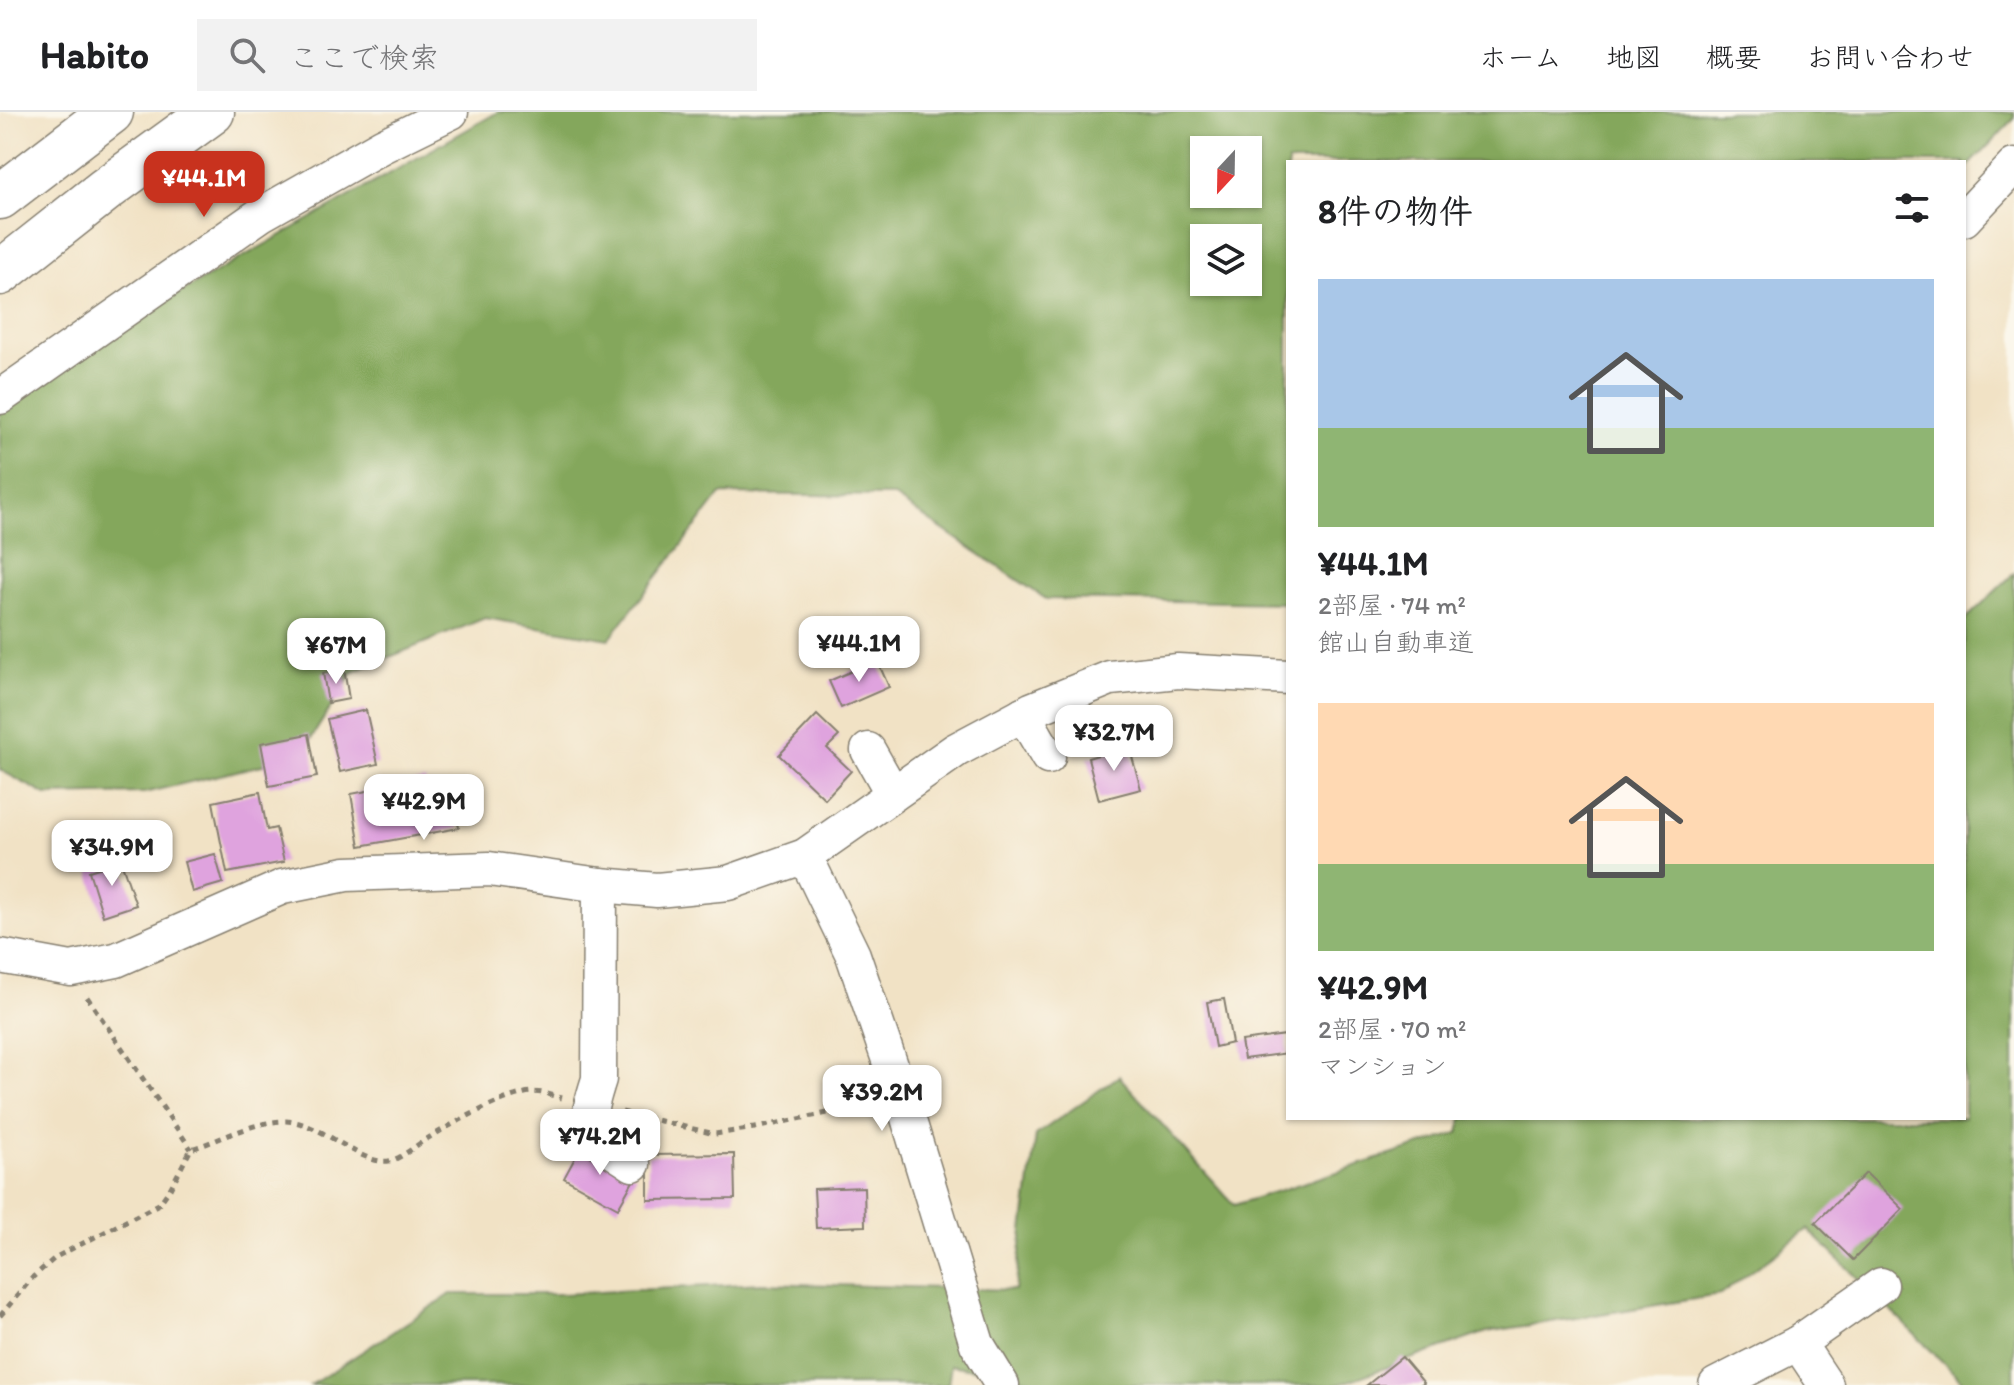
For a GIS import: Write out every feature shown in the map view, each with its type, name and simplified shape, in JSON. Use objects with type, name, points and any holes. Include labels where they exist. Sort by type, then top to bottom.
[{"type":"highway","points":[[0,197],[111,112]]},
{"type":"highway","points":[[0,273],[105,190],[212,112]]},
{"type":"street","points":[[0,397],[260,215],[382,146],[451,112]]},
{"type":"street","points":[[1966,217],[2014,166]]},
{"type":"street","points":[[0,956],[71,969],[116,960],[282,887],[346,874],[489,869],[657,890],[728,883],[805,856],[956,750],[1023,714],[1110,678],[1178,671],[1286,677]]},
{"type":"street","points":[[1023,714],[1048,757]]},
{"type":"street","points":[[868,750],[893,794]]},
{"type":"street","points":[[805,856],[853,955],[902,1098],[977,1344],[1002,1385]]},
{"type":"street","points":[[600,885],[599,1079],[590,1105],[588,1127],[595,1139],[633,1164]]},
{"type":"street","points":[[1716,1385],[1798,1343],[1881,1285]]},
{"type":"street","points":[[1798,1343],[1826,1385]]},
{"type":"path","points":[[71,969],[81,990],[191,1149]]},
{"type":"path","points":[[0,1316],[33,1277],[56,1257],[159,1204],[191,1149],[262,1124],[287,1121],[324,1133],[363,1158],[377,1161],[393,1160],[465,1119],[527,1092],[546,1093],[715,1134],[902,1098]]},
{"type":"green space","points":[[498,112],[2014,112],[2014,119],[1966,169],[1966,160],[1286,160],[1286,603],[1046,599],[893,496],[721,494],[609,639],[485,618],[353,672],[300,756],[144,793],[46,795],[0,770],[0,399],[21,383]]},
{"type":"green space","points":[[2014,573],[2014,1385],[1966,1385],[1808,1229],[1720,1295],[1487,1332],[1337,1385],[1058,1385],[951,1365],[948,1385],[311,1385],[451,1294],[563,1294],[762,1283],[1015,1290],[1036,1135],[1119,1076],[1234,1205],[1459,1133],[1462,1120],[1966,1120],[1966,619]]},
{"type":"building","points":[[877,660],[889,687],[841,708],[829,681]]},
{"type":"building","points":[[344,669],[349,699],[328,703],[323,673]]},
{"type":"building","points":[[366,710],[378,764],[340,772],[327,719]]},
{"type":"building","points":[[817,715],[839,736],[827,748],[851,771],[825,799],[779,755]]},
{"type":"building","points":[[309,734],[317,777],[269,786],[261,743]]},
{"type":"building","points":[[1129,746],[1141,789],[1099,800],[1088,758]]},
{"type":"building","points":[[425,780],[429,798],[453,793],[459,828],[360,846],[351,794]]},
{"type":"building","points":[[260,792],[267,830],[276,828],[284,862],[227,873],[213,802]]},
{"type":"building","points":[[215,854],[223,883],[192,892],[184,862]]},
{"type":"building","points":[[121,861],[136,905],[103,916],[89,871]]},
{"type":"building","points":[[1224,999],[1232,1043],[1215,1047],[1207,1002]]},
{"type":"building","points":[[1286,1035],[1286,1053],[1244,1059],[1241,1041]]},
{"type":"building","points":[[582,1145],[636,1176],[618,1208],[564,1178]]},
{"type":"building","points":[[734,1154],[735,1199],[648,1200],[648,1155]]},
{"type":"building","points":[[1866,1173],[1903,1209],[1853,1260],[1815,1223]]},
{"type":"building","points":[[864,1187],[865,1226],[816,1228],[814,1189]]},
{"type":"building","points":[[1402,1357],[1424,1383],[1422,1385],[1367,1385]]}]
